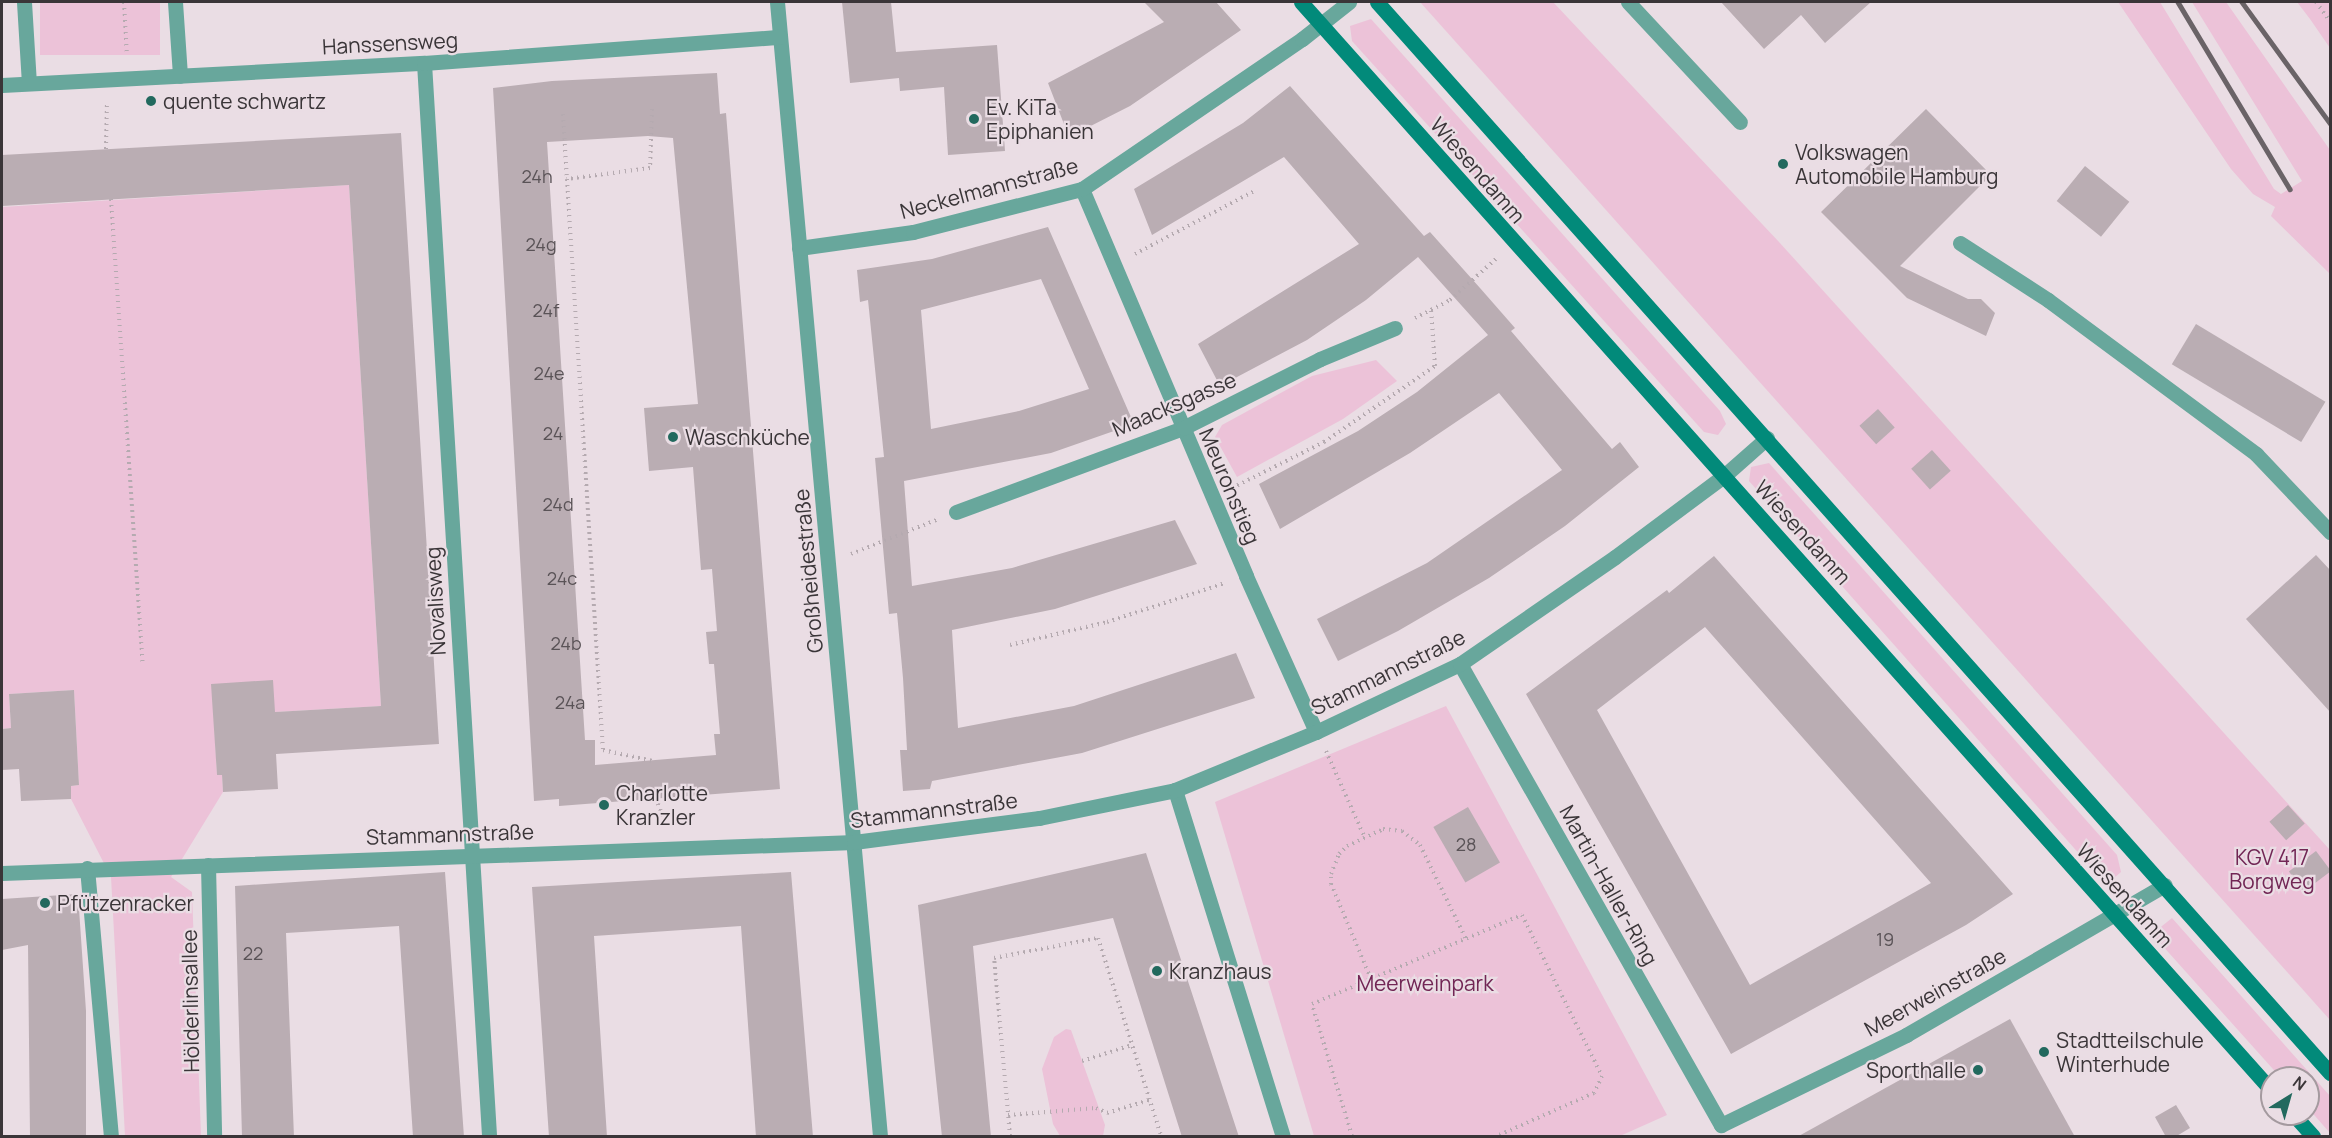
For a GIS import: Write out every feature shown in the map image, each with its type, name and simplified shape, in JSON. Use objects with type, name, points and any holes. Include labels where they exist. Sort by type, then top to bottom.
[{"type":"street","points":[[24,2],[29,83]]},
{"type":"street","points":[[175,2],[180,76]]},
{"type":"street","name":"Großheidestraße","points":[[777,2],[880,1137]]},
{"type":"street","name":"Wiesendamm","points":[[1301,2],[2260,1077]]},
{"type":"street","name":"Neckelmannstraße","points":[[799,248],[913,232],[1082,189],[1321,24],[1349,2]]},
{"type":"street","name":"Wiesendamm","points":[[1377,2],[2331,1073]]},
{"type":"street","points":[[1628,2],[1740,122]]},
{"type":"street","name":"Hanssensweg","points":[[2,85],[424,63],[780,37]]},
{"type":"street","name":"Novalisweg","points":[[424,63],[489,1137]]},
{"type":"street","name":"Meuronstieg","points":[[1082,189],[1246,576],[1316,732]]},
{"type":"street","points":[[1960,243],[2048,300],[2256,454],[2331,532]]},
{"type":"street","name":"Maacksgasse","points":[[956,512],[1183,428],[1320,359],[1395,328]]},
{"type":"street","name":"Stammannstraße","points":[[2,873],[674,846],[854,842],[1039,819],[1175,790],[1316,732],[1460,664],[1725,475],[1767,438]]},
{"type":"street","name":"Martin-Haller-Ring","points":[[1460,664],[1721,1125]]},
{"type":"street","points":[[1175,790],[1283,1137]]},
{"type":"street","name":"Hölderlinsallee","points":[[208,865],[214,1137]]},
{"type":"street","points":[[87,868],[111,1137]]},
{"type":"street","name":"Meerweinstraße","points":[[1721,1125],[1906,1035],[2164,885]]},
{"type":"path","points":[[124,2],[129,78]]},
{"type":"path","points":[[2316,2],[2331,21]]},
{"type":"path","points":[[106,149],[108,78]]},
{"type":"path","points":[[567,178],[650,168],[652,109]]},
{"type":"path","points":[[563,114],[603,750],[653,761]]},
{"type":"path","points":[[1113,263],[1159,243],[1256,190]]},
{"type":"path","points":[[111,199],[143,664]]},
{"type":"path","points":[[1395,328],[1450,300],[1514,243]]},
{"type":"path","points":[[1213,498],[1324,442],[1435,366],[1431,310]]},
{"type":"path","points":[[828,563],[956,512]]},
{"type":"path","points":[[1010,645],[1107,622],[1246,576]]},
{"type":"path","points":[[1316,732],[1365,838]]},
{"type":"path","points":[[656,798],[674,846]]},
{"type":"path","points":[[1371,979],[1331,884],[1339,854],[1365,838],[1392,829],[1412,836],[1420,845],[1466,939]]},
{"type":"path","points":[[1352,1137],[1312,1004],[1522,915],[1602,1076],[1594,1093],[1497,1137]]},
{"type":"path","points":[[1010,1137],[994,958],[1098,938],[1161,1137]]},
{"type":"path","points":[[1082,1061],[1132,1045]]},
{"type":"path","points":[[1008,1115],[1096,1108],[1107,1113],[1149,1100]]},
{"type":"green space","points":[[40,2],[160,2],[160,55],[40,55]]},
{"type":"green space","name":"KGV 417 Borgweg","points":[[1420,2],[1553,2],[1779,242],[2330,850],[2330,1020]]},
{"type":"green space","points":[[2118,2],[2160,2],[2274,189],[2281,194],[2302,181],[2192,2],[2226,2],[2330,150],[2330,274],[2271,216],[2275,207],[2253,194],[2231,169]]},
{"type":"green space","points":[[2297,2],[2330,2],[2330,48],[2310,19]]},
{"type":"green space","points":[[1371,19],[1720,411],[1726,424],[1718,435],[1704,432],[1352,41],[1350,26]]},
{"type":"green space","points":[[349,185],[381,706],[275,712],[212,684],[217,775],[222,775],[223,792],[171,877],[192,892],[201,1136],[125,1136],[111,877],[71,799],[71,786],[79,785],[74,690],[9,694],[11,728],[2,729],[2,207]]},
{"type":"green space","points":[[1376,360],[1397,381],[1343,419],[1237,477],[1215,437],[1222,425],[1312,376]]},
{"type":"green space","points":[[1769,463],[2117,855],[2121,872],[2113,879],[2097,874],[1749,481],[1751,467]]},
{"type":"green space","name":"Meerweinpark","points":[[1446,706],[1667,1115],[1620,1136],[1314,1136],[1215,802]]},
{"type":"green space","points":[[2172,918],[2303,1066],[2270,1066],[2152,934]]},
{"type":"green space","points":[[1066,1029],[1071,1030],[1105,1125],[1103,1136],[1060,1136],[1053,1124],[1042,1069],[1054,1037]]},
{"type":"green space","points":[[2320,1085],[2330,1096],[2330,1133],[2320,1122]]},
{"type":"building","points":[[842,2],[891,2],[896,52],[997,45],[1005,151],[948,155],[944,87],[900,91],[899,78],[850,83]]},
{"type":"building","points":[[1144,2],[1216,2],[1241,30],[1130,106],[1069,137],[1048,83],[1164,22]]},
{"type":"building","points":[[1721,2],[1871,2],[1825,43],[1801,15],[1764,49]]},
{"type":"building","points":[[717,73],[720,114],[726,113],[780,789],[559,806],[559,799],[534,801],[493,88],[552,81]],"holes":[[[648,136],[673,138],[698,404],[644,408],[649,471],[693,467],[701,570],[712,569],[717,631],[706,632],[709,664],[714,664],[720,734],[714,734],[716,755],[595,765],[595,740],[585,740],[547,142]]]},
{"type":"building","points":[[1290,86],[1424,236],[1430,232],[1480,288],[1515,328],[1511,331],[1612,449],[1620,442],[1639,467],[1565,526],[1489,578],[1398,631],[1338,661],[1317,619],[1427,563],[1562,470],[1499,393],[1410,453],[1280,529],[1259,484],[1358,431],[1417,392],[1488,335],[1418,257],[1366,300],[1307,340],[1220,386],[1198,344],[1359,244],[1284,157],[1152,235],[1134,189],[1243,123]]},
{"type":"building","points":[[1926,109],[1991,175],[1900,266],[1968,299],[1981,299],[1995,313],[1986,336],[1907,298],[1821,212]]},
{"type":"building","points":[[401,133],[439,744],[276,754],[278,789],[223,792],[222,775],[217,775],[211,684],[273,680],[275,712],[381,706],[349,185],[2,206],[2,155]]},
{"type":"building","points":[[2085,166],[2129,202],[2101,237],[2057,201]]},
{"type":"building","points":[[1048,227],[1134,424],[1051,453],[904,481],[912,586],[1012,568],[1175,520],[1197,564],[1055,609],[952,630],[958,728],[1074,706],[1236,653],[1255,698],[1082,753],[932,781],[930,789],[903,791],[900,750],[907,750],[903,678],[897,613],[889,614],[875,458],[884,457],[868,300],[860,302],[857,270],[932,259]],"holes":[[[1041,279],[1089,389],[1019,411],[931,429],[921,310]]]},
{"type":"building","points":[[2196,324],[2325,402],[2301,442],[2172,364]]},
{"type":"building","points":[[1878,409],[1895,428],[1876,444],[1859,426]]},
{"type":"building","points":[[1932,450],[1951,471],[1930,490],[1911,469]]},
{"type":"building","points":[[2316,555],[2331,571],[2331,713],[2246,619]]},
{"type":"building","points":[[1714,556],[2013,894],[1966,925],[1731,1054],[1526,694],[1667,590],[1669,593]],"holes":[[[1705,627],[1931,883],[1750,985],[1597,710]]]},
{"type":"building","points":[[74,690],[79,785],[71,786],[71,799],[21,801],[19,769],[2,770],[2,729],[11,728],[9,694]]},
{"type":"building","points":[[2288,805],[2305,824],[2286,840],[2269,822]]},
{"type":"building","points":[[1468,807],[1500,862],[1465,882],[1433,827]]},
{"type":"building","points":[[2316,851],[2330,872],[2304,891],[2289,871]]},
{"type":"building","name":"Kranzhaus","points":[[1146,853],[1239,1137],[1182,1137],[1113,918],[973,946],[991,1137],[942,1137],[918,905]]},
{"type":"building","points":[[445,872],[464,1137],[413,1137],[399,926],[286,933],[294,1137],[242,1137],[235,886]]},
{"type":"building","points":[[791,872],[813,1137],[756,1137],[741,926],[594,936],[607,1137],[549,1137],[532,887]]},
{"type":"building","points":[[78,894],[86,1011],[86,1137],[30,1137],[28,945],[2,950],[2,899]]},
{"type":"building","name":"Sporthalle","points":[[2010,1019],[2075,1137],[1797,1137]]},
{"type":"building","points":[[2176,1105],[2190,1128],[2175,1137],[2166,1137],[2155,1117]]},
{"type":"railway","points":[[2178,2],[2290,189]]},
{"type":"railway","points":[[2242,2],[2330,123]]},
{"type":"place","name":"quente schwartz","points":[[151,101]]},
{"type":"place","name":"Ev. KiTa Epiphanien","points":[[974,119]]},
{"type":"place","name":"Volkswagen Automobile Hamburg","points":[[1783,164]]},
{"type":"place","name":"Waschküche","points":[[673,437]]},
{"type":"place","name":"Charlotte Kranzler","points":[[604,805]]},
{"type":"place","name":"Pfützenracker","points":[[45,903]]},
{"type":"place","name":"Kranzhaus","points":[[1157,971]]},
{"type":"place","name":"Stadtteilschule Winterhude","points":[[2044,1052]]},
{"type":"place","name":"Sporthalle","points":[[1978,1070]]}]
